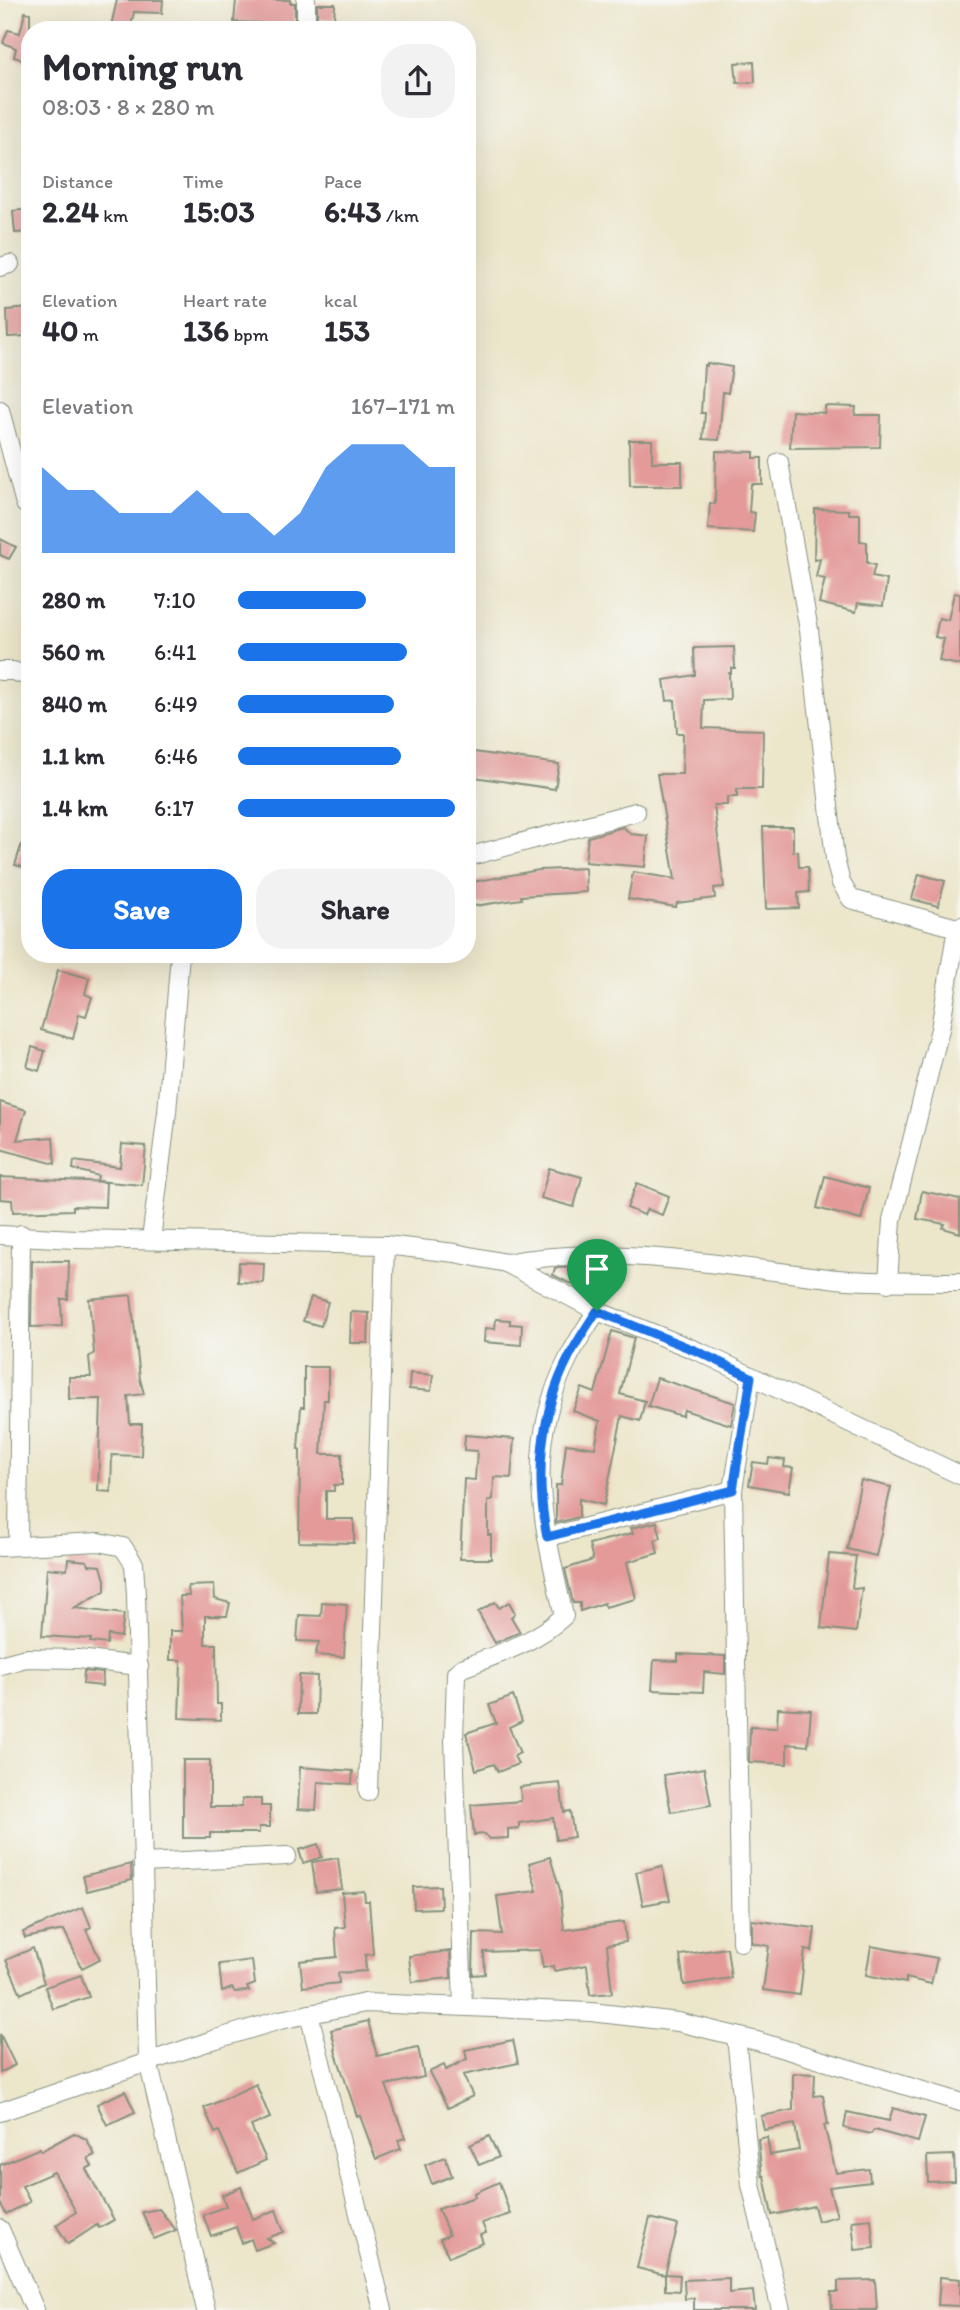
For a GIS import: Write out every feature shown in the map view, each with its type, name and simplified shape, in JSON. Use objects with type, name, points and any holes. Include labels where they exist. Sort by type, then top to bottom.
[{"type":"street","points":[[306,0],[306,21]]},
{"type":"street","points":[[0,410],[21,486]]},
{"type":"street","points":[[779,462],[809,630],[835,859],[841,883],[851,899],[958,927],[940,1028],[892,1220],[888,1283]]},
{"type":"street","points":[[0,671],[21,674]]},
{"type":"street","points":[[476,855],[636,812]]},
{"type":"street","points":[[151,1240],[167,1112],[179,963]]},
{"type":"street","points":[[21,1234],[9,1546],[99,1542],[123,1547],[134,1564],[139,1666],[148,2061],[206,2310]]},
{"type":"street","points":[[0,1235],[385,1245],[455,1253],[506,1263],[597,1311],[699,1352],[960,1475]]},
{"type":"street","points":[[368,1792],[385,1245]]},
{"type":"street","points":[[506,1263],[544,1256],[674,1259],[888,1283],[960,1282]]},
{"type":"street","points":[[463,2006],[454,1740],[456,1673],[462,1668],[532,1640],[564,1616],[542,1511],[540,1466],[543,1432],[568,1359],[597,1311]]},
{"type":"street","points":[[741,1942],[733,1490],[751,1377]]},
{"type":"street","points":[[547,1537],[733,1490]]},
{"type":"street","points":[[0,1665],[26,1658],[78,1659],[139,1666]]},
{"type":"street","points":[[143,1863],[287,1856]]},
{"type":"street","points":[[0,2112],[216,2039],[309,2014],[365,2003],[637,2016],[678,2022],[736,2036],[960,2102]]},
{"type":"street","points":[[309,2014],[383,2310]]},
{"type":"street","points":[[736,2036],[751,2185],[781,2310]]},
{"type":"street","points":[[0,2229],[36,2310]]},
{"type":"building","points":[[117,0],[163,0],[162,13],[134,12],[132,21],[112,21]]},
{"type":"building","points":[[236,0],[290,0],[290,3],[295,3],[295,21],[234,21]]},
{"type":"building","points":[[317,4],[335,4],[334,19],[317,19]]},
{"type":"building","points":[[25,12],[30,13],[30,21],[23,21]]},
{"type":"building","points":[[21,29],[21,59],[14,57],[16,48],[3,43],[8,30],[20,33]]},
{"type":"building","points":[[754,62],[755,82],[737,83],[735,63]]},
{"type":"building","points":[[21,210],[21,233],[15,233],[13,211]]},
{"type":"building","points":[[21,309],[21,336],[8,337],[7,310]]},
{"type":"building","points":[[707,363],[732,367],[728,393],[723,392],[719,440],[703,439],[705,413],[701,413],[704,365],[707,366]]},
{"type":"building","points":[[825,406],[856,407],[855,415],[881,415],[880,447],[790,448],[792,411],[825,413]]},
{"type":"building","points":[[629,440],[652,440],[652,462],[682,462],[682,486],[630,486]]},
{"type":"building","points":[[716,451],[754,452],[754,458],[762,458],[762,484],[751,484],[749,512],[755,513],[753,532],[708,529],[710,503],[715,504]]},
{"type":"building","points":[[815,509],[849,510],[849,514],[860,514],[860,541],[867,542],[867,563],[875,565],[872,577],[887,580],[883,606],[858,603],[856,612],[819,603],[825,579],[816,577],[820,559],[814,560]]},
{"type":"building","points":[[0,539],[16,547],[9,559],[0,555]]},
{"type":"building","points":[[954,593],[960,594],[960,665],[939,661],[944,639],[935,637],[939,618],[948,620]]},
{"type":"building","points":[[734,647],[735,668],[731,668],[729,673],[730,699],[704,700],[703,728],[763,730],[762,789],[737,789],[737,797],[727,797],[727,805],[714,805],[724,887],[714,888],[715,898],[677,903],[676,907],[628,899],[633,872],[675,879],[657,774],[682,774],[683,733],[677,733],[675,700],[667,701],[664,680],[695,675],[694,648]]},
{"type":"building","points":[[476,752],[559,764],[555,789],[476,777]]},
{"type":"building","points":[[623,827],[631,834],[648,836],[645,867],[585,862],[588,837]]},
{"type":"building","points":[[763,827],[793,827],[793,852],[798,851],[799,867],[808,867],[809,892],[798,893],[799,908],[766,909]]},
{"type":"building","points":[[21,846],[21,867],[15,865]]},
{"type":"building","points":[[585,868],[586,892],[521,896],[522,899],[476,906],[476,881],[539,870]]},
{"type":"building","points":[[919,874],[945,881],[938,906],[912,899]]},
{"type":"building","points":[[58,970],[89,978],[85,994],[92,997],[86,1016],[79,1014],[73,1039],[41,1030]]},
{"type":"building","points":[[32,1047],[45,1051],[39,1071],[27,1067]]},
{"type":"building","points":[[0,1102],[26,1110],[17,1140],[53,1137],[55,1164],[0,1149]]},
{"type":"building","points":[[122,1144],[146,1146],[142,1185],[97,1181],[98,1176],[73,1169],[74,1161],[120,1167]]},
{"type":"building","points":[[549,1168],[582,1177],[574,1207],[541,1198]]},
{"type":"building","points":[[825,1176],[869,1188],[861,1220],[817,1208]]},
{"type":"building","points":[[0,1177],[106,1182],[105,1207],[73,1206],[73,1210],[13,1212],[12,1200],[0,1199]]},
{"type":"building","points":[[637,1183],[669,1196],[662,1215],[647,1209],[644,1215],[627,1208]]},
{"type":"building","points":[[922,1191],[960,1199],[960,1233],[943,1228],[945,1224],[917,1219]]},
{"type":"building","points":[[32,1261],[69,1261],[68,1299],[61,1299],[62,1326],[31,1327]]},
{"type":"building","points":[[239,1262],[264,1263],[263,1283],[238,1282]]},
{"type":"building","points":[[555,1268],[602,1269],[594,1291],[553,1275]]},
{"type":"building","points":[[131,1295],[144,1394],[128,1396],[130,1424],[142,1424],[141,1456],[112,1455],[111,1492],[98,1491],[101,1399],[69,1399],[69,1377],[91,1377],[89,1357],[94,1353],[89,1299]]},
{"type":"building","points":[[311,1297],[328,1302],[321,1326],[303,1321]]},
{"type":"building","points":[[351,1312],[369,1313],[368,1343],[350,1343]]},
{"type":"building","points":[[496,1319],[510,1320],[510,1324],[522,1325],[521,1345],[484,1342],[485,1328],[495,1329]]},
{"type":"building","points":[[612,1331],[634,1338],[620,1394],[645,1401],[640,1421],[622,1416],[604,1505],[579,1499],[579,1517],[556,1523],[556,1485],[561,1485],[566,1444],[595,1448],[600,1421],[573,1411],[582,1388],[595,1393]]},
{"type":"building","points":[[304,1367],[328,1367],[328,1400],[324,1400],[321,1454],[342,1454],[342,1485],[334,1485],[334,1491],[326,1491],[326,1519],[354,1519],[354,1543],[299,1542],[298,1449],[301,1407],[304,1407]]},
{"type":"building","points":[[410,1373],[433,1375],[431,1391],[409,1389]]},
{"type":"building","points":[[657,1378],[735,1403],[731,1425],[684,1410],[682,1416],[648,1406]]},
{"type":"building","points":[[465,1435],[514,1439],[511,1478],[494,1477],[493,1499],[488,1501],[491,1559],[460,1559],[464,1479],[475,1480],[477,1451],[464,1450]]},
{"type":"building","points":[[769,1458],[785,1460],[784,1467],[793,1468],[789,1492],[749,1485],[753,1462],[768,1464]]},
{"type":"building","points":[[861,1480],[891,1487],[876,1556],[847,1549]]},
{"type":"building","points":[[657,1522],[661,1538],[655,1540],[658,1553],[627,1562],[636,1599],[605,1607],[604,1603],[580,1611],[580,1603],[573,1603],[565,1569],[593,1560],[589,1544],[633,1533],[631,1528]]},
{"type":"building","points":[[829,1554],[856,1556],[852,1587],[862,1588],[856,1632],[821,1628]]},
{"type":"building","points":[[68,1559],[101,1566],[105,1591],[74,1608],[124,1614],[121,1637],[108,1635],[107,1644],[90,1642],[91,1639],[42,1636],[47,1568],[67,1570]]},
{"type":"building","points":[[214,1585],[215,1599],[230,1603],[227,1616],[205,1616],[205,1644],[216,1644],[217,1704],[221,1704],[221,1720],[179,1718],[181,1660],[170,1660],[170,1631],[182,1631],[180,1596],[189,1596],[188,1586]]},
{"type":"building","points":[[322,1602],[347,1604],[344,1657],[315,1655],[319,1642],[297,1641],[299,1615],[321,1616]]},
{"type":"building","points":[[495,1602],[499,1608],[509,1602],[515,1613],[511,1617],[520,1632],[495,1643],[478,1612]]},
{"type":"building","points":[[678,1654],[725,1656],[725,1674],[704,1672],[703,1692],[652,1690],[654,1660],[678,1661]]},
{"type":"building","points":[[84,1671],[103,1673],[102,1686],[83,1684]]},
{"type":"building","points":[[299,1675],[317,1676],[316,1714],[298,1714]]},
{"type":"building","points":[[513,1696],[522,1721],[509,1727],[520,1753],[514,1756],[518,1764],[498,1772],[494,1764],[476,1770],[466,1733],[496,1723],[489,1705]]},
{"type":"building","points":[[778,1708],[811,1710],[808,1746],[787,1744],[787,1764],[749,1762],[750,1727],[777,1728]]},
{"type":"building","points":[[183,1760],[210,1760],[210,1807],[242,1807],[242,1799],[261,1799],[261,1806],[270,1806],[270,1827],[259,1827],[259,1833],[210,1833],[210,1838],[183,1838]]},
{"type":"building","points":[[300,1767],[353,1771],[352,1784],[318,1782],[316,1810],[298,1809]]},
{"type":"building","points":[[704,1768],[711,1805],[671,1812],[664,1775]]},
{"type":"building","points":[[560,1783],[564,1812],[570,1811],[574,1837],[556,1840],[553,1818],[519,1823],[519,1828],[508,1829],[508,1838],[489,1839],[485,1834],[474,1835],[471,1805],[521,1801],[520,1787]]},
{"type":"building","points":[[318,1844],[322,1857],[303,1863],[299,1850]]},
{"type":"building","points":[[550,1857],[560,1890],[564,1930],[624,1922],[626,1942],[607,1945],[612,1993],[590,1995],[587,1965],[554,1971],[553,1966],[543,1968],[540,1950],[484,1952],[485,1974],[473,1975],[474,1933],[502,1934],[497,1896],[537,1891],[529,1863]]},
{"type":"building","points":[[338,1858],[342,1889],[316,1892],[312,1862]]},
{"type":"building","points":[[131,1864],[132,1880],[87,1891],[83,1876]]},
{"type":"building","points":[[662,1866],[670,1900],[643,1905],[636,1872]]},
{"type":"building","points":[[440,1886],[441,1908],[414,1909],[413,1887]]},
{"type":"building","points":[[364,1891],[365,1901],[369,1901],[373,1954],[365,1955],[366,1971],[338,1973],[339,1983],[303,1987],[300,1961],[337,1957],[335,1928],[345,1927],[342,1893]]},
{"type":"building","points":[[83,1907],[91,1927],[86,1930],[100,1959],[82,1968],[64,1930],[25,1938],[23,1932]]},
{"type":"building","points":[[752,1920],[815,1928],[812,1951],[805,1950],[800,1995],[763,1990],[769,1946],[752,1943]]},
{"type":"building","points":[[871,1946],[937,1958],[931,1984],[906,1978],[906,1983],[866,1975]]},
{"type":"building","points":[[33,1948],[44,1983],[21,1994],[6,1960]]},
{"type":"building","points":[[727,1948],[731,1978],[684,1985],[680,1955]]},
{"type":"building","points":[[450,1951],[451,1978],[412,1982],[409,1956]]},
{"type":"building","points":[[252,1960],[255,1984],[247,1987],[249,1991],[235,1992],[232,1988],[222,1992],[219,1964]]},
{"type":"building","points":[[81,1975],[89,1997],[53,2009],[45,1987]]},
{"type":"building","points":[[368,2021],[377,2056],[418,2047],[424,2077],[386,2085],[405,2138],[398,2140],[401,2149],[376,2159],[360,2116],[357,2116],[331,2030]]},
{"type":"building","points":[[0,2034],[15,2065],[0,2073]]},
{"type":"building","points":[[513,2040],[518,2063],[463,2075],[473,2096],[448,2108],[429,2072],[444,2065],[446,2070],[467,2059],[465,2050]]},
{"type":"building","points":[[793,2073],[815,2074],[814,2096],[823,2095],[828,2125],[824,2125],[836,2173],[869,2169],[870,2182],[829,2187],[837,2216],[818,2221],[814,2206],[772,2215],[762,2176],[758,2139],[767,2137],[770,2155],[799,2150],[795,2124],[764,2130],[761,2116],[793,2110]]},
{"type":"building","points":[[256,2084],[270,2118],[251,2126],[266,2160],[238,2173],[219,2131],[215,2133],[204,2108]]},
{"type":"building","points":[[125,2091],[135,2112],[107,2125],[97,2104]]},
{"type":"building","points":[[893,2108],[925,2117],[918,2142],[874,2130],[871,2134],[844,2128],[847,2112],[889,2121]]},
{"type":"building","points":[[74,2133],[86,2139],[95,2155],[88,2158],[92,2166],[86,2169],[114,2220],[99,2228],[97,2225],[68,2244],[56,2225],[76,2212],[54,2172],[22,2186],[30,2202],[6,2214],[0,2203],[0,2165],[40,2148],[41,2151]]},
{"type":"building","points":[[489,2136],[499,2157],[479,2165],[470,2145]]},
{"type":"building","points":[[954,2155],[955,2181],[928,2182],[927,2156]]},
{"type":"building","points":[[445,2157],[452,2176],[432,2184],[425,2165]]},
{"type":"building","points":[[499,2182],[510,2214],[482,2223],[486,2233],[480,2235],[483,2243],[449,2257],[440,2239],[449,2235],[438,2209],[475,2197],[474,2193]]},
{"type":"building","points":[[241,2187],[253,2219],[276,2210],[284,2232],[267,2238],[274,2243],[255,2250],[251,2239],[242,2243],[236,2227],[211,2236],[203,2215],[226,2206],[222,2195]]},
{"type":"building","points":[[159,2209],[176,2230],[154,2239],[142,2212]]},
{"type":"building","points":[[650,2218],[678,2225],[665,2275],[637,2268]]},
{"type":"building","points":[[871,2219],[874,2248],[855,2250],[852,2221]]},
{"type":"building","points":[[665,2274],[680,2275],[679,2291],[665,2290]]},
{"type":"building","points":[[940,2277],[960,2279],[960,2306],[938,2305]]},
{"type":"building","points":[[729,2278],[729,2293],[753,2291],[755,2310],[694,2310],[694,2298],[685,2299],[684,2280]]},
{"type":"building","points":[[875,2280],[877,2310],[832,2310],[831,2292],[838,2292],[838,2281]]},
{"type":"route","points":[[597,1311],[699,1352],[751,1377],[733,1490],[547,1537],[542,1511],[540,1466],[543,1432],[568,1359],[597,1311]]}]
